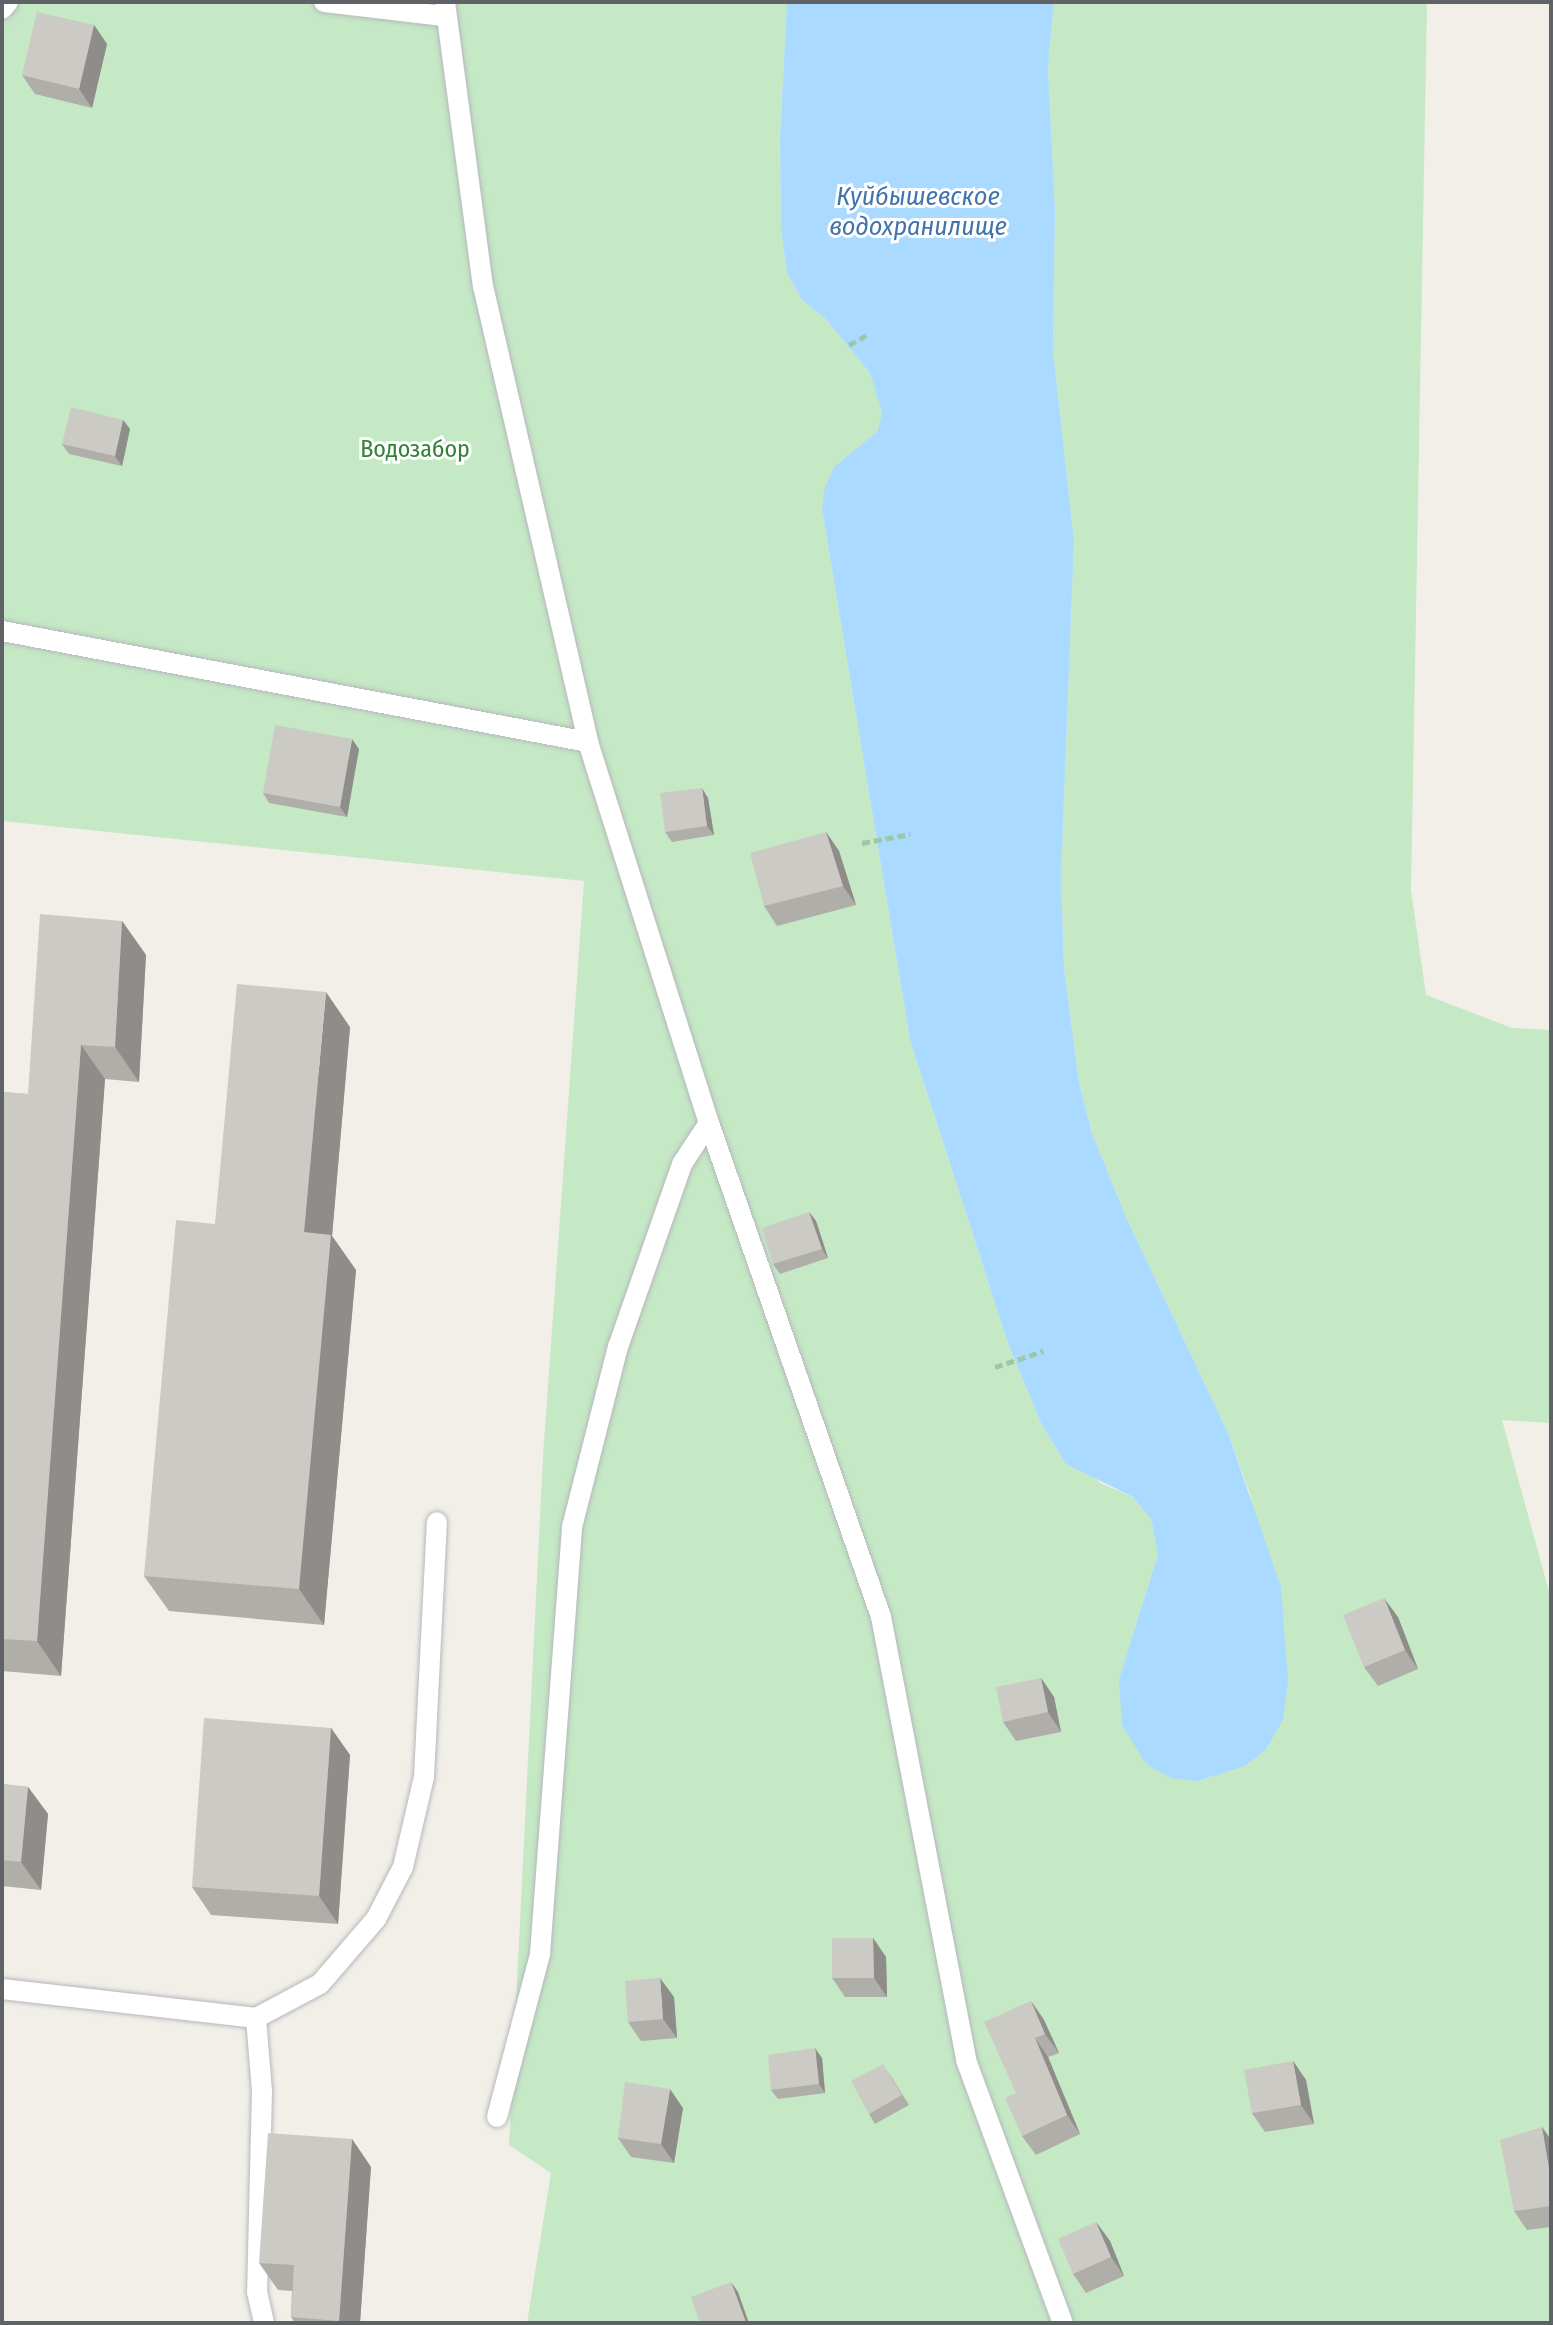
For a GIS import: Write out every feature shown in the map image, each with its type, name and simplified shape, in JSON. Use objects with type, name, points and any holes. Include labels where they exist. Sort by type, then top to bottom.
[{"type":"lane","points":[[2,9],[8,2]]},
{"type":"lane","points":[[324,2],[444,9],[483,286],[588,742],[709,1123],[881,1617],[966,2060],[1063,2323]]},
{"type":"lane","points":[[2,631],[588,742]]},
{"type":"lane","points":[[497,2117],[540,1954],[572,1527],[618,1347],[682,1164],[709,1123]]},
{"type":"lane","points":[[2,1989],[256,2018],[320,1984],[376,1919],[403,1867],[424,1777],[437,1522]]},
{"type":"lane","points":[[256,2018],[262,2091],[257,2292],[264,2323]]},
{"type":"path","points":[[849,345],[867,335]]},
{"type":"path","points":[[862,843],[910,834]]},
{"type":"path","points":[[995,1367],[1043,1351]]},
{"type":"green space","name":"Водозабор","points":[[2,2],[787,2],[780,137],[781,230],[787,273],[802,300],[825,318],[870,373],[882,413],[879,431],[835,466],[822,509],[910,1040],[1009,1346],[1041,1423],[1100,1483],[1133,1497],[1151,1519],[1158,1554],[1119,1679],[1197,1781],[1243,1767],[1265,1751],[1251,1497],[1228,1433],[1126,1217],[1092,1133],[1079,1083],[1064,968],[1061,877],[1074,541],[1053,350],[1055,210],[1048,68],[1054,2],[1427,2],[1411,890],[1426,995],[1512,1028],[1551,1030],[1551,1423],[1502,1420],[1551,1599],[1551,2323],[527,2323],[551,2173],[509,2145],[543,1456],[584,881],[2,821]]},
{"type":"water","name":"Куйбышевское водохранилище","points":[[787,2],[1054,2],[1048,68],[1055,210],[1053,350],[1074,541],[1061,877],[1064,968],[1079,1083],[1092,1133],[1126,1217],[1228,1433],[1281,1587],[1288,1681],[1283,1720],[1265,1751],[1243,1767],[1197,1781],[1171,1778],[1146,1764],[1122,1725],[1119,1679],[1158,1554],[1151,1519],[1133,1497],[1066,1464],[1041,1423],[1009,1346],[910,1040],[822,509],[825,487],[835,466],[878,431],[882,413],[870,373],[825,318],[802,300],[787,273],[781,230],[780,137]]},
{"type":"building","points":[[37,12],[94,25],[79,89],[22,75]]},
{"type":"building","points":[[71,407],[123,420],[115,456],[62,444]]},
{"type":"building","points":[[275,725],[352,739],[340,807],[263,793]]},
{"type":"building","points":[[702,788],[707,826],[665,832],[660,793]]},
{"type":"building","points":[[826,832],[843,886],[764,906],[750,853]]},
{"type":"building","points":[[40,914],[122,921],[115,1047],[81,1045],[37,1641],[2,1639],[2,1092],[28,1094]]},
{"type":"building","points":[[237,984],[326,992],[304,1232],[331,1235],[299,1589],[144,1576],[176,1220],[215,1224]]},
{"type":"building","points":[[809,1212],[822,1249],[773,1264],[762,1228]]},
{"type":"building","points":[[1384,1598],[1405,1650],[1364,1667],[1343,1615]]},
{"type":"building","points":[[1041,1678],[1048,1712],[1003,1722],[996,1687]]},
{"type":"building","points":[[204,1718],[331,1728],[319,1896],[192,1887]]},
{"type":"building","points":[[2,1784],[28,1787],[21,1862],[2,1860]]},
{"type":"building","points":[[832,1938],[873,1938],[874,1978],[832,1978]]},
{"type":"building","points":[[660,1978],[663,2019],[628,2022],[625,1981]]},
{"type":"building","points":[[1031,2001],[1045,2034],[1035,2038],[1067,2115],[1022,2136],[1005,2098],[1016,2093],[984,2022]]},
{"type":"building","points":[[815,2048],[819,2084],[771,2090],[768,2055]]},
{"type":"building","points":[[1293,2061],[1301,2105],[1252,2113],[1244,2070]]},
{"type":"building","points":[[883,2064],[902,2095],[869,2114],[851,2081]]},
{"type":"building","points":[[625,2082],[670,2089],[661,2144],[618,2138]]},
{"type":"building","points":[[1542,2127],[1551,2180],[1551,2206],[1514,2211],[1500,2140]]},
{"type":"building","points":[[268,2133],[352,2139],[339,2321],[291,2317],[294,2265],[259,2263]]},
{"type":"building","points":[[1096,2222],[1111,2257],[1073,2274],[1058,2239]]},
{"type":"building","points":[[731,2282],[746,2323],[700,2323],[691,2297]]}]
